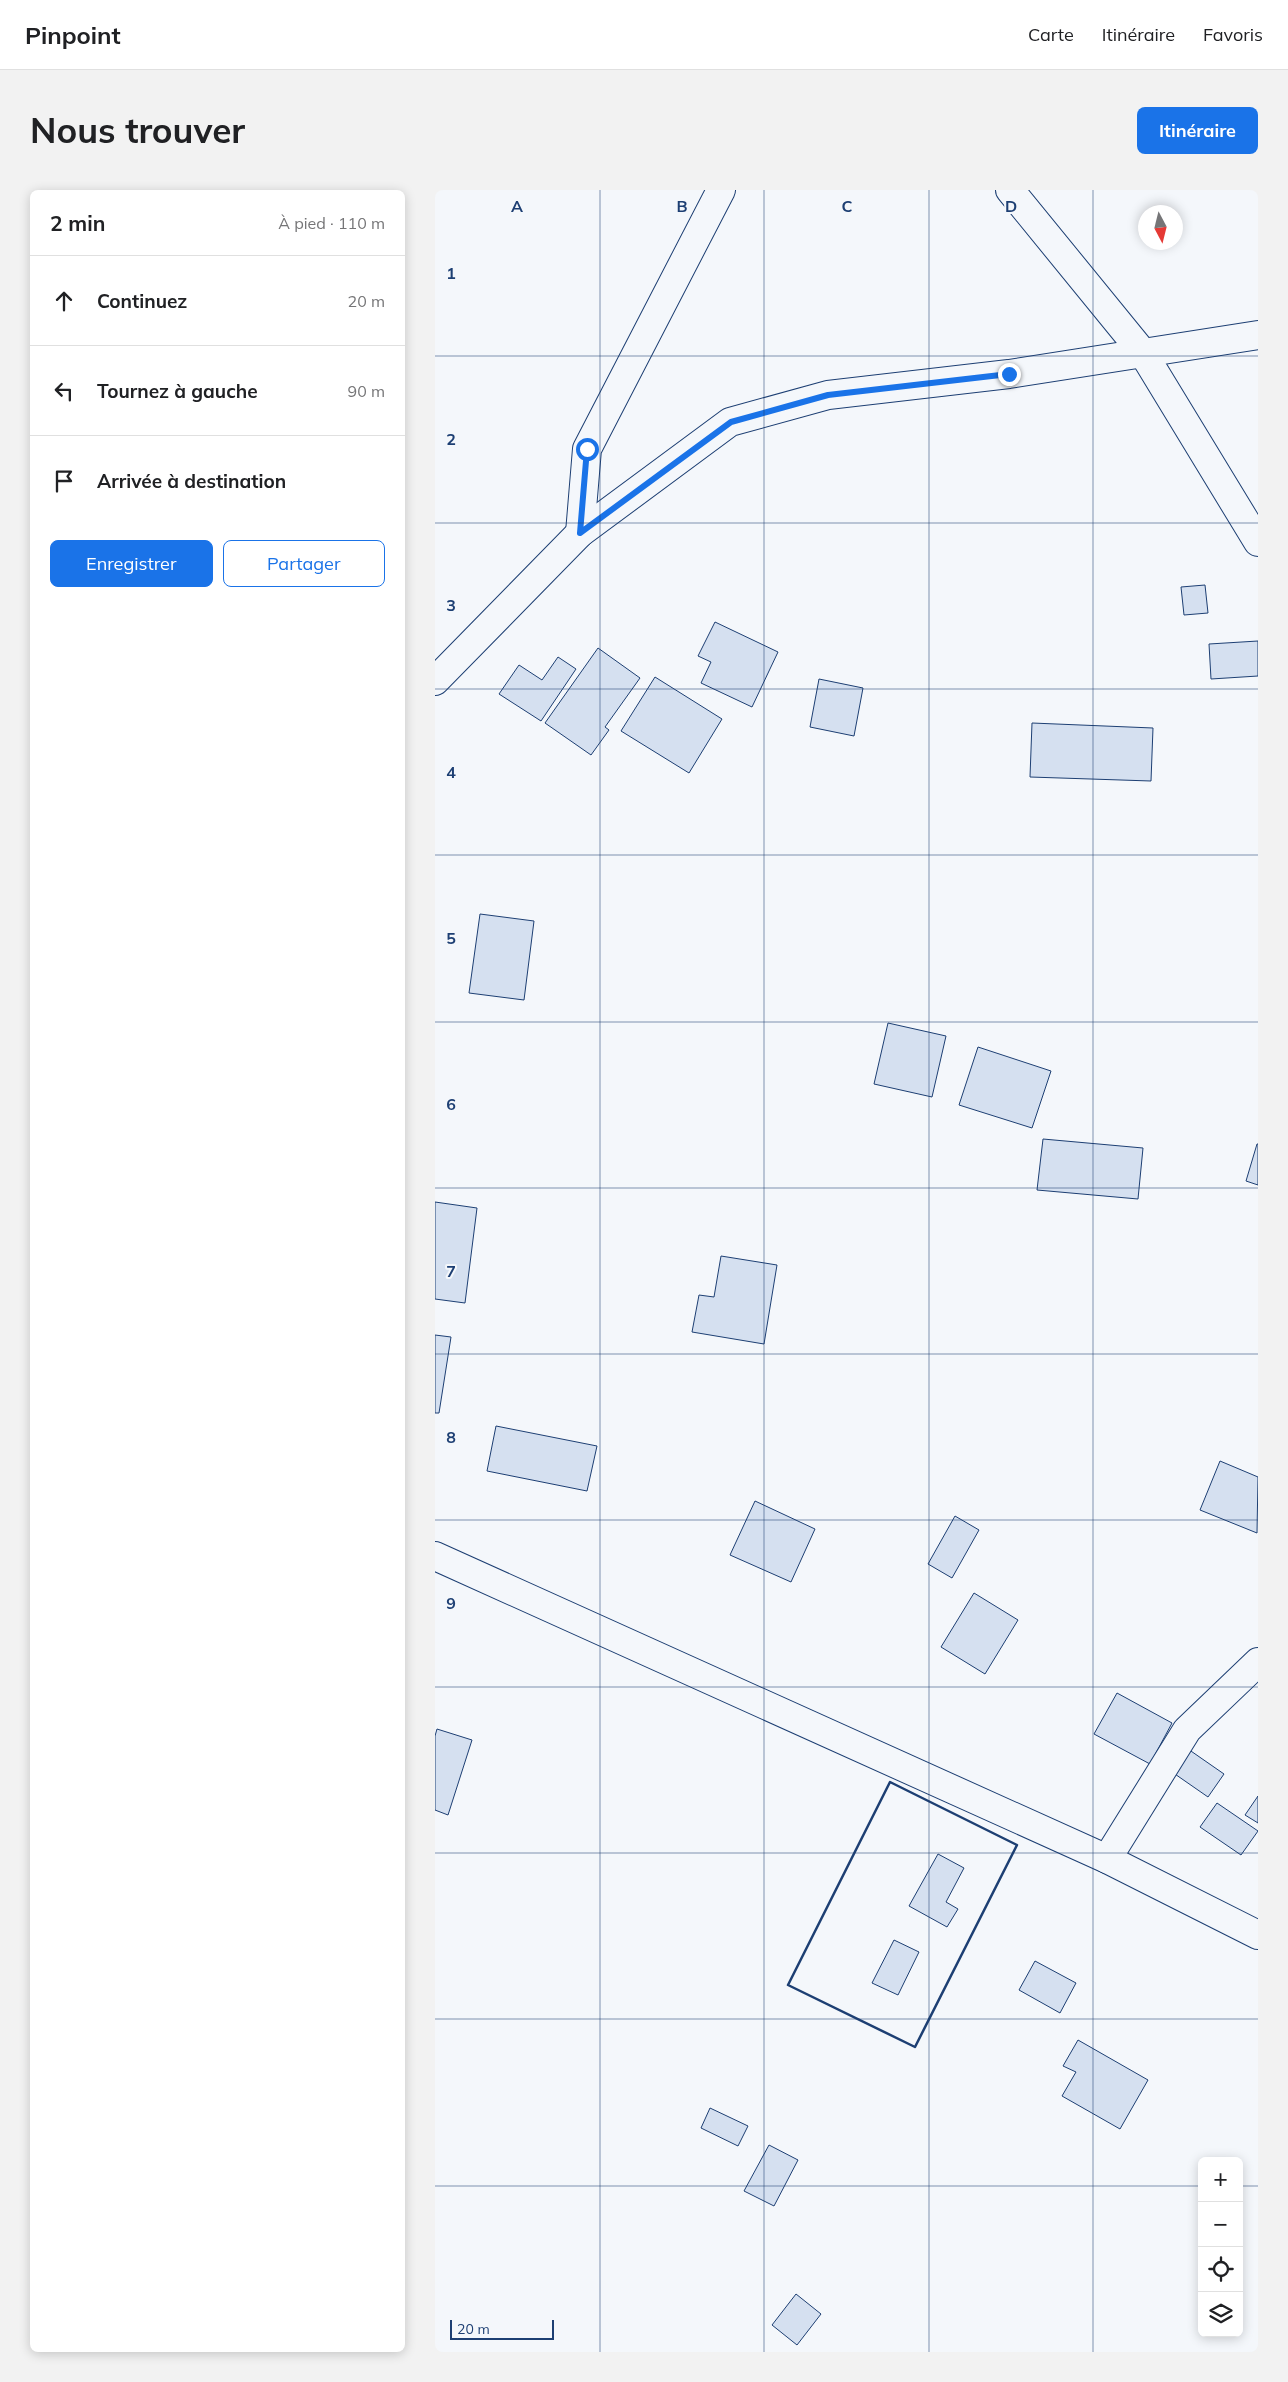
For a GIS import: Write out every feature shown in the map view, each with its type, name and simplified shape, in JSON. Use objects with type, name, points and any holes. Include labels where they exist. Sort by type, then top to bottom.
[{"type":"street","points":[[580,533],[587,449],[721,190]]},
{"type":"street","points":[[1010,190],[1143,353],[1258,542]]},
{"type":"street","points":[[435,681],[580,533],[731,422],[828,395],[1009,374],[1258,335]]},
{"type":"street","points":[[435,1556],[1107,1859],[1258,1935]]},
{"type":"street","points":[[1107,1859],[1187,1730],[1258,1662]]},
{"type":"building","points":[[1205,585],[1208,613],[1184,615],[1181,587]]},
{"type":"building","points":[[715,622],[778,652],[752,707],[701,683],[711,662],[698,656]]},
{"type":"building","points":[[1258,641],[1258,676],[1211,679],[1209,644]]},
{"type":"building","points":[[598,648],[640,678],[605,727],[609,730],[591,755],[545,723]]},
{"type":"building","points":[[558,657],[576,669],[541,721],[499,694],[519,665],[542,680]]},
{"type":"building","points":[[655,677],[722,719],[689,773],[621,731]]},
{"type":"building","points":[[819,679],[863,688],[854,736],[810,727]]},
{"type":"building","points":[[1032,723],[1153,728],[1151,781],[1030,777]]},
{"type":"building","points":[[480,914],[534,921],[524,1000],[469,993]]},
{"type":"building","points":[[888,1023],[946,1036],[932,1097],[874,1084]]},
{"type":"building","points":[[978,1047],[1051,1071],[1032,1128],[959,1105]]},
{"type":"building","points":[[1043,1139],[1143,1148],[1138,1199],[1037,1190]]},
{"type":"building","points":[[1258,1144],[1258,1185],[1246,1181]]},
{"type":"building","points":[[435,1202],[477,1208],[465,1303],[435,1299]]},
{"type":"building","points":[[721,1256],[777,1265],[764,1344],[692,1332],[699,1295],[714,1297]]},
{"type":"building","points":[[435,1335],[451,1337],[439,1413],[435,1413]]},
{"type":"building","points":[[496,1426],[597,1446],[587,1491],[487,1471]]},
{"type":"building","points":[[1220,1461],[1258,1477],[1257,1533],[1200,1510]]},
{"type":"building","points":[[755,1501],[815,1529],[791,1582],[730,1555]]},
{"type":"building","points":[[955,1516],[979,1530],[952,1578],[928,1564]]},
{"type":"building","points":[[974,1593],[1018,1620],[985,1674],[941,1647]]},
{"type":"building","points":[[1117,1693],[1172,1723],[1150,1764],[1094,1734]]},
{"type":"building","points":[[437,1729],[472,1740],[448,1815],[435,1810],[435,1736]]},
{"type":"building","points":[[1188,1749],[1224,1774],[1208,1797],[1172,1772]]},
{"type":"building","points":[[1258,1796],[1258,1823],[1245,1815]]},
{"type":"building","points":[[1217,1803],[1258,1831],[1241,1855],[1200,1827]]},
{"type":"building","points":[[938,1854],[964,1868],[946,1902],[958,1909],[947,1927],[909,1906]]},
{"type":"building","points":[[894,1940],[919,1952],[898,1995],[872,1983]]},
{"type":"building","points":[[1035,1961],[1076,1983],[1060,2013],[1019,1990]]},
{"type":"building","points":[[1078,2040],[1148,2080],[1120,2129],[1062,2096],[1076,2072],[1063,2066]]},
{"type":"building","points":[[710,2108],[748,2126],[738,2146],[701,2128]]},
{"type":"building","points":[[769,2145],[798,2160],[774,2206],[744,2191]]},
{"type":"building","points":[[796,2294],[821,2314],[797,2345],[772,2325]]},
{"type":"wall","points":[[890,1782],[1017,1845],[915,2047],[788,1985],[890,1782]]},
{"type":"route","points":[[587,449],[580,533],[731,422],[828,395],[1009,374]]}]
